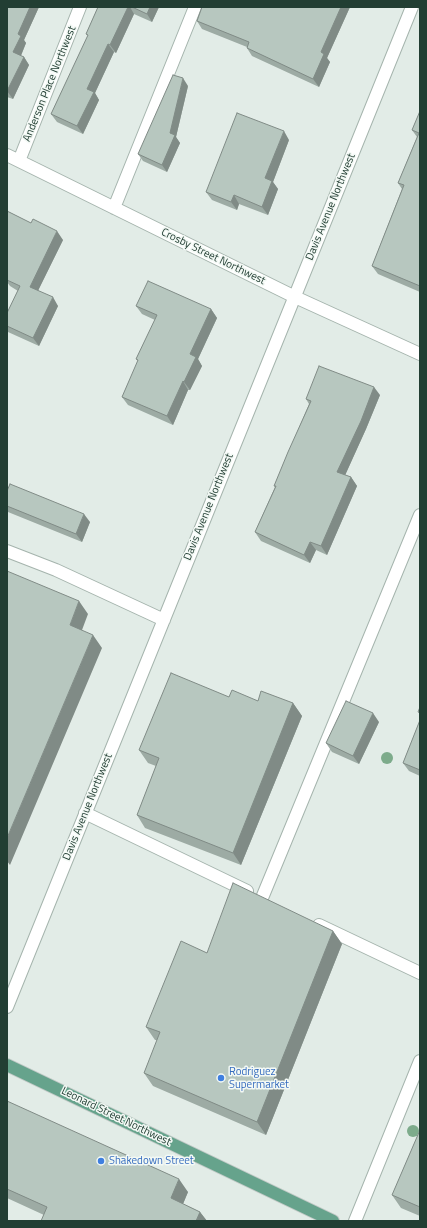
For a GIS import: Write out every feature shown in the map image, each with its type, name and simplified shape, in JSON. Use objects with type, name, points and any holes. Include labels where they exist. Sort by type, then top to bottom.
[{"type":"main road","name":"Leonard Street Northwest","points":[[7,1065],[333,1221]]},
{"type":"street","name":"Anderson Place Northwest","points":[[19,161],[80,7]]},
{"type":"street","points":[[114,208],[195,7]]},
{"type":"street","name":"Davis Avenue Northwest","points":[[7,1007],[412,7]]},
{"type":"street","name":"Crosby Street Northwest","points":[[7,156],[295,297],[420,354]]},
{"type":"street","points":[[262,898],[420,515]]},
{"type":"street","points":[[7,551],[36,561],[164,620]]},
{"type":"street","points":[[86,814],[276,904]]},
{"type":"street","points":[[310,921],[420,973]]},
{"type":"street","points":[[355,1221],[420,1061]]},
{"type":"building","points":[[7,7],[30,7],[18,34],[21,36],[13,52],[24,57],[7,91]]},
{"type":"building","points":[[98,7],[128,7],[110,45],[108,44],[87,89],[94,92],[77,126],[51,114],[88,35],[86,34]]},
{"type":"building","points":[[132,7],[150,7],[147,14]]},
{"type":"building","points":[[202,7],[341,7],[321,52],[324,54],[313,79],[247,48],[249,42],[197,21]]},
{"type":"building","points":[[173,75],[183,78],[170,133],[175,135],[162,165],[138,154]]},
{"type":"building","points":[[420,111],[420,286],[372,266],[404,185],[398,183],[419,133],[412,130]]},
{"type":"building","points":[[237,113],[284,131],[265,178],[272,181],[262,207],[234,195],[231,202],[206,192]]},
{"type":"building","points":[[7,211],[31,223],[33,219],[57,231],[30,287],[53,297],[33,338],[7,326],[7,313],[20,286],[7,280]]},
{"type":"building","points":[[148,281],[211,309],[190,354],[196,357],[167,416],[122,397],[138,360],[136,359],[157,315],[136,306]]},
{"type":"building","points":[[319,366],[374,387],[361,421],[337,472],[351,477],[321,546],[310,542],[304,555],[255,532],[276,486],[274,486],[311,401],[306,399]]},
{"type":"building","points":[[10,484],[84,514],[76,534],[7,506],[7,491]]},
{"type":"building","points":[[7,571],[79,601],[70,625],[93,635],[7,838]]},
{"type":"building","points":[[171,673],[229,697],[232,690],[258,701],[261,691],[293,703],[233,853],[137,815],[159,758],[139,750]]},
{"type":"building","points":[[346,701],[373,713],[353,756],[326,743]]},
{"type":"building","points":[[420,720],[420,770],[403,763]]},
{"type":"building","points":[[233,883],[333,931],[257,1122],[144,1073],[160,1032],[146,1027],[181,941],[207,953]]},
{"type":"building","points":[[7,1101],[179,1179],[171,1198],[200,1212],[196,1221],[41,1221],[47,1207],[7,1189]]},
{"type":"building","points":[[420,1130],[420,1207],[392,1195]]},
{"type":"place","name":"Rodriguez Supermarket","points":[[221,1078]]},
{"type":"place","name":"Shakedown Street","points":[[101,1161]]}]
